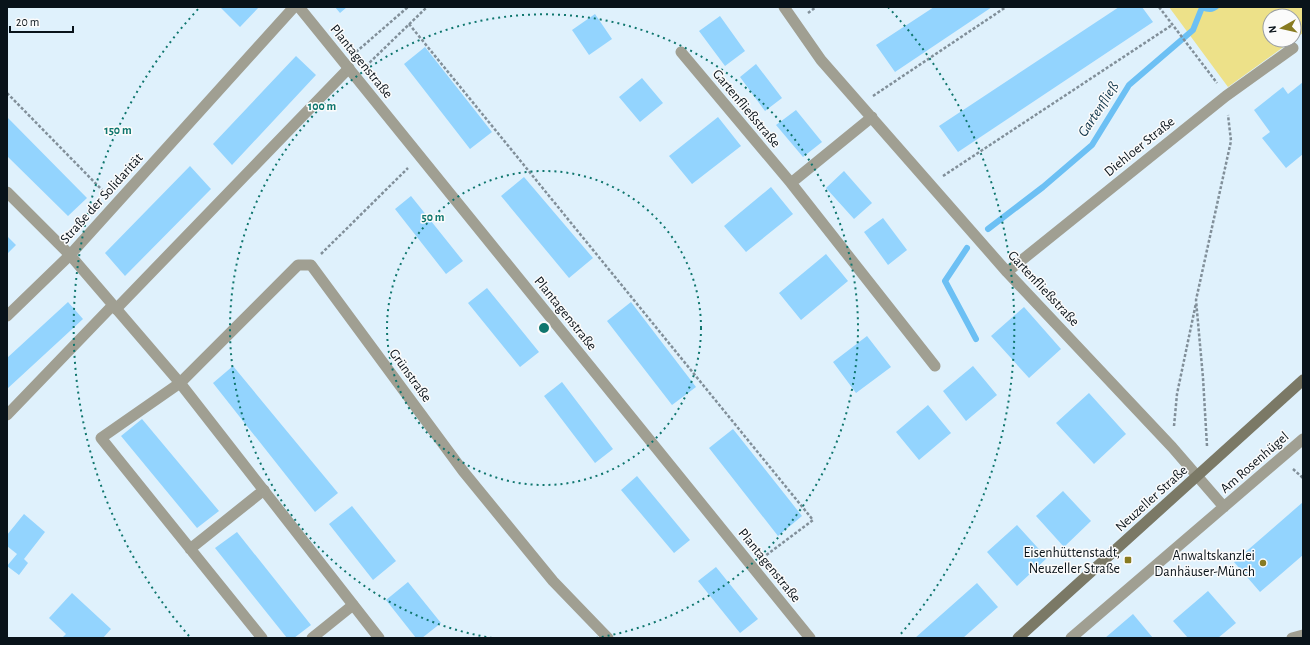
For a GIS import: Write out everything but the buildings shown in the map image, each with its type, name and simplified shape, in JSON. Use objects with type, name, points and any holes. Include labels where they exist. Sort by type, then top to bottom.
[{"type":"main road","name":"Neuzeller Straße","points":[[1018,638],[1303,380]]},
{"type":"street","name":"Straße der Solidarität","points":[[7,316],[70,255],[294,7]]},
{"type":"street","name":"Plantagenstraße","points":[[299,7],[810,638]]},
{"type":"street","name":"Gartenfließstraße","points":[[784,7],[821,60],[1007,272],[1172,447],[1197,477]]},
{"type":"street","name":"Diehloer Straße","points":[[1007,272],[1226,96],[1293,48]]},
{"type":"street","name":"Gartenfließstraße","points":[[681,52],[791,183],[936,366]]},
{"type":"street","points":[[7,415],[349,69]]},
{"type":"street","points":[[791,183],[872,117]]},
{"type":"street","points":[[7,192],[70,255],[180,383],[379,638]]},
{"type":"street","points":[[262,638],[101,438],[180,383],[298,265],[311,264]]},
{"type":"street","name":"Grünstraße","points":[[311,264],[463,471],[553,581],[608,638]]},
{"type":"street","name":"Am Rosenhügel","points":[[1071,638],[1303,439]]},
{"type":"street","name":"Am Rosenhügel","points":[[1197,477],[1224,507]]},
{"type":"street","points":[[190,549],[264,490]]},
{"type":"street","points":[[312,638],[353,605]]},
{"type":"street","points":[[1292,638],[1303,635]]},
{"type":"path","points":[[349,69],[408,7]]},
{"type":"path","points":[[349,69],[409,24],[427,7]]},
{"type":"path","points":[[860,104],[1006,7]]},
{"type":"path","points":[[1159,7],[1226,96],[1231,141],[1176,394],[1172,447]]},
{"type":"path","points":[[409,24],[813,520],[752,566]]},
{"type":"path","points":[[931,184],[1172,25]]},
{"type":"path","points":[[7,93],[116,204]]},
{"type":"path","points":[[311,264],[420,156]]},
{"type":"path","points":[[1196,300],[1203,378],[1208,467]]},
{"type":"shaded area","points":[[1169,7],[1303,7],[1302,34],[1302,8],[1262,8],[1262,48],[1282,48],[1228,87]]},
{"type":"water","points":[[1202,7],[1220,7],[1209,12],[1201,10]]},
{"type":"waterway","name":"Gartenfließ","points":[[988,229],[1043,187],[1092,145],[1129,85],[1193,30],[1201,10]]},
{"type":"waterway","name":"Gartenfließ","points":[[967,248],[945,281],[976,339]]},
{"type":"place","name":"Eisenhüttenstadt, Neuzeller Straße","points":[[1128,560]]},
{"type":"place","name":"Anwaltskanzlei Danhäuser-Münch","points":[[1263,563]]}]
